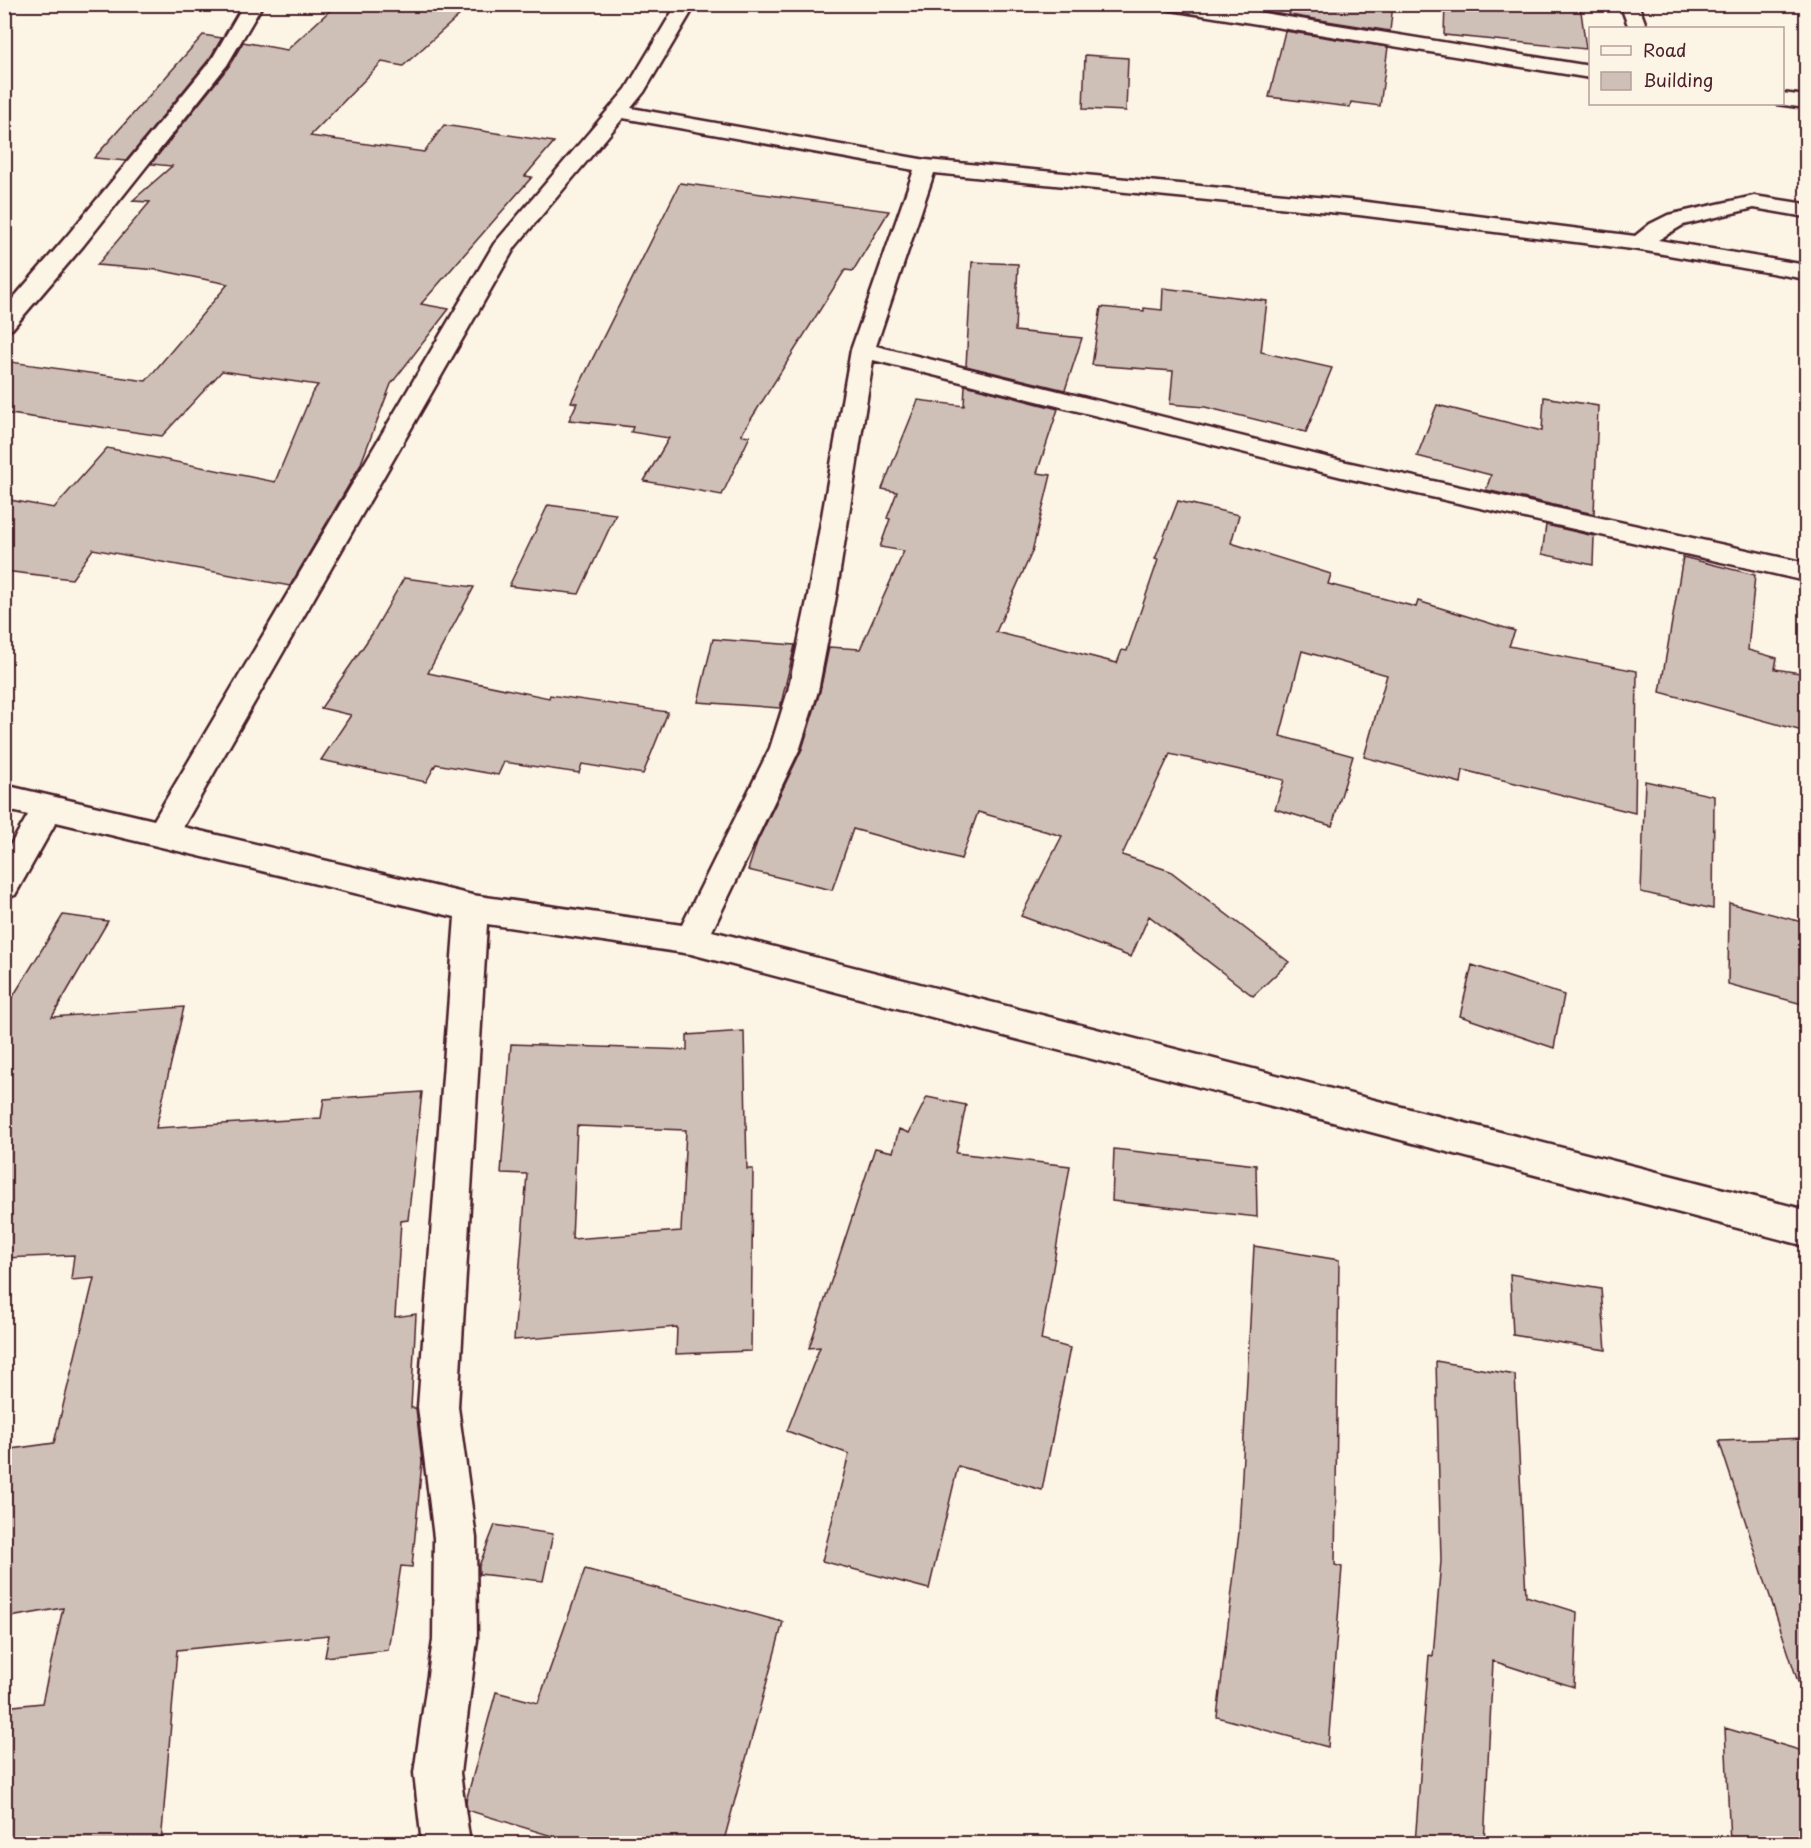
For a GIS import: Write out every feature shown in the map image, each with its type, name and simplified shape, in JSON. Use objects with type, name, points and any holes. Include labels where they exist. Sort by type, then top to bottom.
[{"type":"street","points":[[4,324],[75,241],[220,61],[254,4]]},
{"type":"street","points":[[161,836],[505,244],[634,92],[687,4]]},
{"type":"street","points":[[1171,4],[1589,72]]},
{"type":"street","points":[[1629,4],[1638,27]]},
{"type":"street","points":[[1784,99],[1806,102]]},
{"type":"street","points":[[616,111],[926,166],[1359,208],[1640,243],[1806,272]]},
{"type":"street","points":[[691,940],[785,748],[803,690],[822,597],[863,350],[926,166]]},
{"type":"street","points":[[1640,243],[1658,229],[1676,220],[1754,202],[1806,210]]},
{"type":"street","points":[[863,350],[1342,469],[1806,572]]},
{"type":"street","points":[[4,797],[472,908],[691,940],[1806,1228]]},
{"type":"street","points":[[4,886],[48,808]]},
{"type":"street","points":[[446,1844],[437,1773],[455,1640],[455,1538],[438,1407],[472,908]]},
{"type":"building","points":[[337,4],[472,4],[403,66],[382,62],[310,136],[424,152],[444,125],[554,142],[525,176],[532,177],[421,304],[449,309],[391,384],[360,466],[290,586],[93,549],[72,579],[4,571],[4,499],[54,508],[107,448],[275,482],[312,393],[318,385],[222,371],[162,436],[4,413],[4,361],[146,381],[228,284],[158,270],[97,265],[150,202],[132,201],[172,166],[151,164],[229,66],[243,42],[287,50]]},
{"type":"building","points":[[1291,4],[1393,4],[1390,31],[1289,15]]},
{"type":"building","points":[[1445,4],[1580,4],[1586,49],[1444,35]]},
{"type":"building","points":[[1285,31],[1388,47],[1380,106],[1351,102],[1350,107],[1269,97]]},
{"type":"building","points":[[203,35],[222,38],[210,58],[126,161],[94,158]]},
{"type":"building","points":[[1085,55],[1128,58],[1126,111],[1083,109]]},
{"type":"building","points":[[680,183],[889,211],[853,271],[845,270],[741,435],[750,436],[722,495],[644,481],[669,438],[631,432],[633,427],[569,420],[577,403],[571,402]]},
{"type":"building","points":[[972,262],[1018,264],[1015,331],[1082,338],[1065,390],[966,366]]},
{"type":"building","points":[[1163,288],[1267,301],[1261,352],[1332,368],[1306,432],[1205,407],[1170,404],[1173,371],[1092,365],[1101,307],[1144,311],[1144,308],[1162,310]]},
{"type":"building","points":[[965,385],[1058,409],[1037,473],[1051,475],[1032,552],[996,632],[1117,663],[1122,650],[1127,651],[1158,560],[1155,559],[1178,501],[1239,515],[1231,543],[1331,574],[1328,584],[1416,607],[1418,601],[1515,631],[1509,646],[1637,671],[1635,813],[1463,770],[1461,783],[1364,757],[1387,675],[1302,651],[1280,736],[1353,756],[1332,826],[1275,809],[1284,780],[1170,754],[1122,855],[1170,871],[1289,962],[1253,996],[1149,916],[1131,957],[1021,916],[1062,836],[978,812],[961,859],[853,829],[832,890],[748,870],[757,842],[802,749],[820,691],[829,647],[860,649],[904,551],[880,547],[890,519],[887,518],[897,492],[882,489],[918,400],[964,406]]},
{"type":"building","points":[[1544,397],[1598,406],[1594,514],[1486,490],[1491,475],[1417,456],[1437,405],[1542,431]]},
{"type":"building","points":[[548,505],[616,514],[579,594],[509,586]]},
{"type":"building","points":[[1546,525],[1594,536],[1593,565],[1542,554]]},
{"type":"building","points":[[1683,557],[1755,575],[1748,650],[1777,658],[1775,669],[1806,674],[1806,732],[1660,692]]},
{"type":"building","points":[[404,578],[474,587],[428,673],[549,698],[550,695],[668,712],[643,774],[582,764],[579,773],[504,762],[498,775],[436,764],[426,782],[321,760],[351,715],[321,708],[372,634]]},
{"type":"building","points":[[713,639],[795,645],[780,708],[698,702]]},
{"type":"building","points":[[1645,781],[1714,796],[1713,909],[1641,892]]},
{"type":"building","points":[[1729,903],[1806,923],[1806,1005],[1728,984]]},
{"type":"building","points":[[63,915],[108,921],[52,1017],[184,1007],[156,1128],[321,1118],[324,1099],[422,1092],[408,1220],[401,1221],[395,1317],[416,1314],[411,1408],[416,1408],[422,1462],[412,1567],[401,1566],[388,1650],[325,1657],[329,1635],[177,1650],[161,1844],[4,1844],[4,1707],[42,1703],[63,1608],[4,1618],[4,1450],[54,1443],[94,1278],[71,1280],[74,1255],[4,1258],[4,1011]]},
{"type":"building","points":[[1472,965],[1564,995],[1554,1048],[1460,1016]]},
{"type":"building","points":[[744,1031],[747,1169],[753,1169],[751,1351],[676,1354],[677,1327],[514,1340],[527,1174],[501,1173],[511,1044],[687,1050],[687,1035]],"holes":[[[577,1126],[686,1130],[681,1231],[572,1239]]]},
{"type":"building","points":[[927,1097],[966,1105],[956,1153],[1070,1166],[1041,1340],[1070,1348],[1042,1490],[958,1466],[929,1589],[822,1561],[849,1454],[787,1431],[820,1347],[809,1348],[875,1148],[893,1152],[899,1129],[909,1133]]},
{"type":"building","points":[[1114,1149],[1256,1165],[1257,1217],[1112,1201]]},
{"type":"building","points":[[1254,1246],[1339,1260],[1335,1565],[1342,1567],[1328,1747],[1217,1717],[1239,1532]]},
{"type":"building","points":[[1510,1274],[1601,1289],[1606,1350],[1513,1335]]},
{"type":"building","points":[[1436,1361],[1515,1375],[1526,1596],[1577,1612],[1574,1687],[1493,1661],[1484,1844],[1415,1844],[1429,1655],[1433,1656],[1441,1561]]},
{"type":"building","points":[[1806,1438],[1806,1681],[1798,1682],[1719,1441]]},
{"type":"building","points":[[495,1525],[553,1534],[543,1581],[479,1574],[479,1566]]},
{"type":"building","points":[[585,1569],[783,1622],[723,1844],[578,1844],[467,1810],[466,1801],[496,1692],[538,1703]]},
{"type":"building","points":[[1725,1728],[1806,1752],[1806,1844],[1730,1844]]}]
